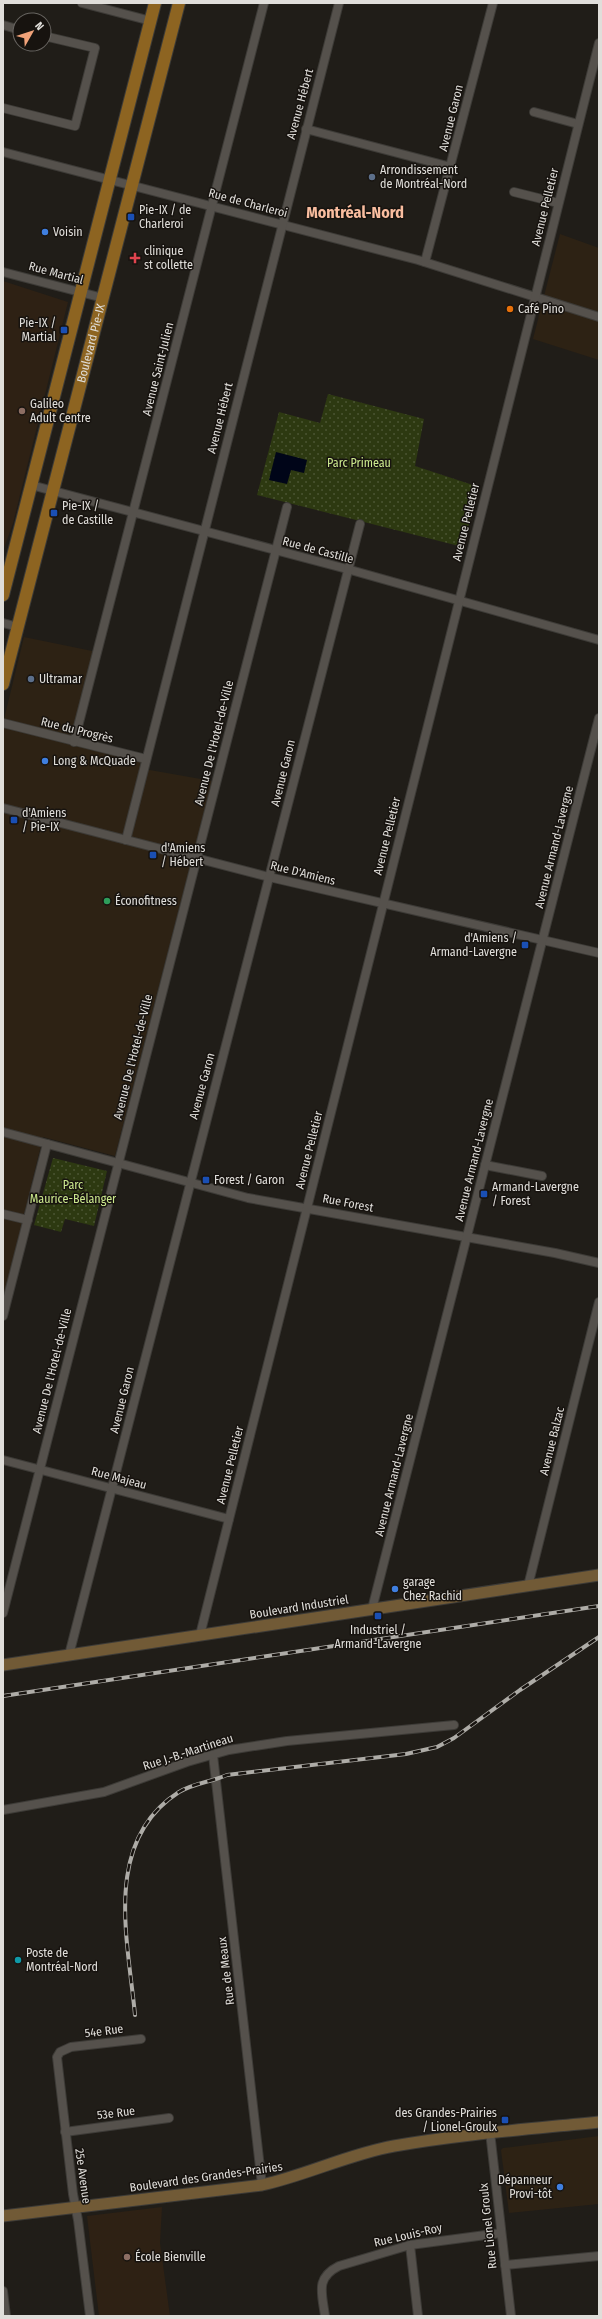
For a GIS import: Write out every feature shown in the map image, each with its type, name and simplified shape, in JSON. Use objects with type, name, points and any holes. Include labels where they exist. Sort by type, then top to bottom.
[{"type":"main road","name":"Boulevard Pie-IX","points":[[3,595],[155,3]]},
{"type":"main road","name":"Boulevard Pie-IX","points":[[3,684],[179,3]]},
{"type":"main road","name":"Boulevard Industriel","points":[[3,1665],[599,1575]]},
{"type":"main road","name":"Boulevard des Grandes-Prairies","points":[[3,2216],[262,2185],[293,2178],[392,2146],[490,2132],[599,2122]]},
{"type":"street","points":[[82,3],[151,21]]},
{"type":"street","name":"Avenue Saint-Julien","points":[[74,742],[264,3]]},
{"type":"street","name":"Avenue Hébert","points":[[126,840],[339,3]]},
{"type":"street","name":"Avenue Garon","points":[[425,262],[493,3]]},
{"type":"street","points":[[3,108],[75,126],[95,48],[52,38]]},
{"type":"street","name":"Avenue Pelletier","points":[[200,1635],[599,43]]},
{"type":"street","points":[[534,112],[578,124]]},
{"type":"street","points":[[306,129],[451,167]]},
{"type":"street","name":"Rue de Charleroi","points":[[3,152],[110,180],[132,184],[425,262],[599,317]]},
{"type":"street","points":[[514,192],[558,203]]},
{"type":"street","name":"Rue Martial","points":[[3,272],[103,298]]},
{"type":"street","name":"Rue de Castille","points":[[31,485],[347,569],[599,640]]},
{"type":"street","name":"Avenue De l'Hotel-de-Ville","points":[[3,1613],[287,508]]},
{"type":"street","name":"Avenue Garon","points":[[69,1655],[347,569],[360,524]]},
{"type":"street","points":[[3,623],[18,627]]},
{"type":"street","name":"Avenue Armand-Lavergne","points":[[372,1609],[599,718]]},
{"type":"street","name":"Rue du Progrès","points":[[3,723],[146,759]]},
{"type":"street","name":"Rue D'Amiens","points":[[3,808],[269,877],[599,953]]},
{"type":"street","name":"Rue Forest","points":[[3,1132],[118,1164],[263,1201],[555,1253],[599,1263]]},
{"type":"street","points":[[3,1316],[47,1144]]},
{"type":"street","points":[[485,1165],[542,1176]]},
{"type":"street","points":[[3,1214],[28,1220]]},
{"type":"street","name":"Avenue Balzac","points":[[528,1586],[599,1302]]},
{"type":"street","name":"Rue Majeau","points":[[3,1460],[229,1519]]},
{"type":"street","name":"Rue J.-B.-Martineau","points":[[3,1810],[104,1792],[236,1748],[287,1740],[454,1725]]},
{"type":"street","name":"Rue de Meaux","points":[[213,1755],[262,2185]]},
{"type":"street","name":"54e Rue","points":[[71,2047],[141,2039]]},
{"type":"street","name":"25e Avenue","points":[[71,2047],[60,2052],[57,2057],[65,2132],[90,2316]]},
{"type":"street","name":"53e Rue","points":[[65,2132],[169,2118]]},
{"type":"street","name":"Rue Lionel Groulx","points":[[490,2132],[511,2316]]},
{"type":"street","name":"Rue Louis-Roy","points":[[325,2316],[321,2286],[325,2275],[339,2266],[410,2245],[501,2233]]},
{"type":"street","points":[[410,2245],[418,2316]]},
{"type":"street","points":[[505,2265],[599,2256]]},
{"type":"street","points":[[3,2297],[6,2316]]},
{"type":"shaded area","points":[[560,234],[599,248],[599,360],[533,339]]},
{"type":"shaded area","name":"Galileo Adult Centre","points":[[3,281],[68,302],[13,523],[3,551]]},
{"type":"shaded area","points":[[24,637],[97,652],[74,742],[146,759],[144,769],[212,781],[115,1156],[43,1137],[3,1301],[3,723]]},
{"type":"shaded area","points":[[599,2136],[599,2204],[509,2213],[501,2150],[503,2148]]},
{"type":"shaded area","name":"École Bienville","points":[[162,2207],[160,2243],[170,2316],[99,2316],[87,2216]]},
{"type":"green space","name":"Parc Primeau","points":[[328,394],[424,419],[415,466],[479,487],[463,547],[257,495],[279,412],[320,423]]},
{"type":"green space","name":"Parc Maurice-Bélanger","points":[[53,1158],[107,1171],[94,1226],[65,1219],[61,1232],[34,1225]]},
{"type":"water","points":[[276,452],[307,460],[304,473],[291,470],[287,484],[269,480]]},
{"type":"railway","points":[[3,1696],[599,1606]]},
{"type":"railway","points":[[135,2015],[126,1924],[126,1894],[129,1864],[139,1837],[155,1813],[179,1792],[227,1775],[406,1754],[437,1747],[454,1738],[520,1690],[599,1637]]},
{"type":"place","name":"Arrondissement de Montréal-Nord","points":[[372,177]]},
{"type":"place","name":"Pie-IX / de Charleroi","points":[[131,217]]},
{"type":"place","name":"Voisin","points":[[45,232]]},
{"type":"place","name":"clinique st collette","points":[[135,258]]},
{"type":"place","name":"Café Pino","points":[[510,309]]},
{"type":"place","name":"Pie-IX / Martial","points":[[64,330]]},
{"type":"place","name":"Galileo Adult Centre","points":[[22,411]]},
{"type":"place","name":"Pie-IX / de Castille","points":[[54,513]]},
{"type":"place","name":"Ultramar","points":[[31,679]]},
{"type":"place","name":"Long & McQuade","points":[[45,761]]},
{"type":"place","name":"d'Amiens / Pie-IX","points":[[14,820]]},
{"type":"place","name":"d'Amiens / Hébert","points":[[153,855]]},
{"type":"place","name":"Éconofitness","points":[[107,901]]},
{"type":"place","name":"d'Amiens / Armand-Lavergne","points":[[525,945]]},
{"type":"place","name":"Forest / Garon","points":[[206,1180]]},
{"type":"place","name":"Armand-Lavergne / Forest","points":[[484,1194]]},
{"type":"place","name":"garage Chez Rachid","points":[[395,1589]]},
{"type":"place","name":"Industriel / Armand-Lavergne","points":[[378,1616]]},
{"type":"place","name":"Poste de Montréal-Nord","points":[[18,1960]]},
{"type":"place","name":"des Grandes-Prairies / Lionel-Groulx","points":[[505,2120]]},
{"type":"place","name":"Dépanneur Provi-tôt","points":[[560,2187]]},
{"type":"place","name":"École Bienville","points":[[127,2257]]},
{"type":"district","name":"Montréal-Nord","points":[[355,212]]}]
